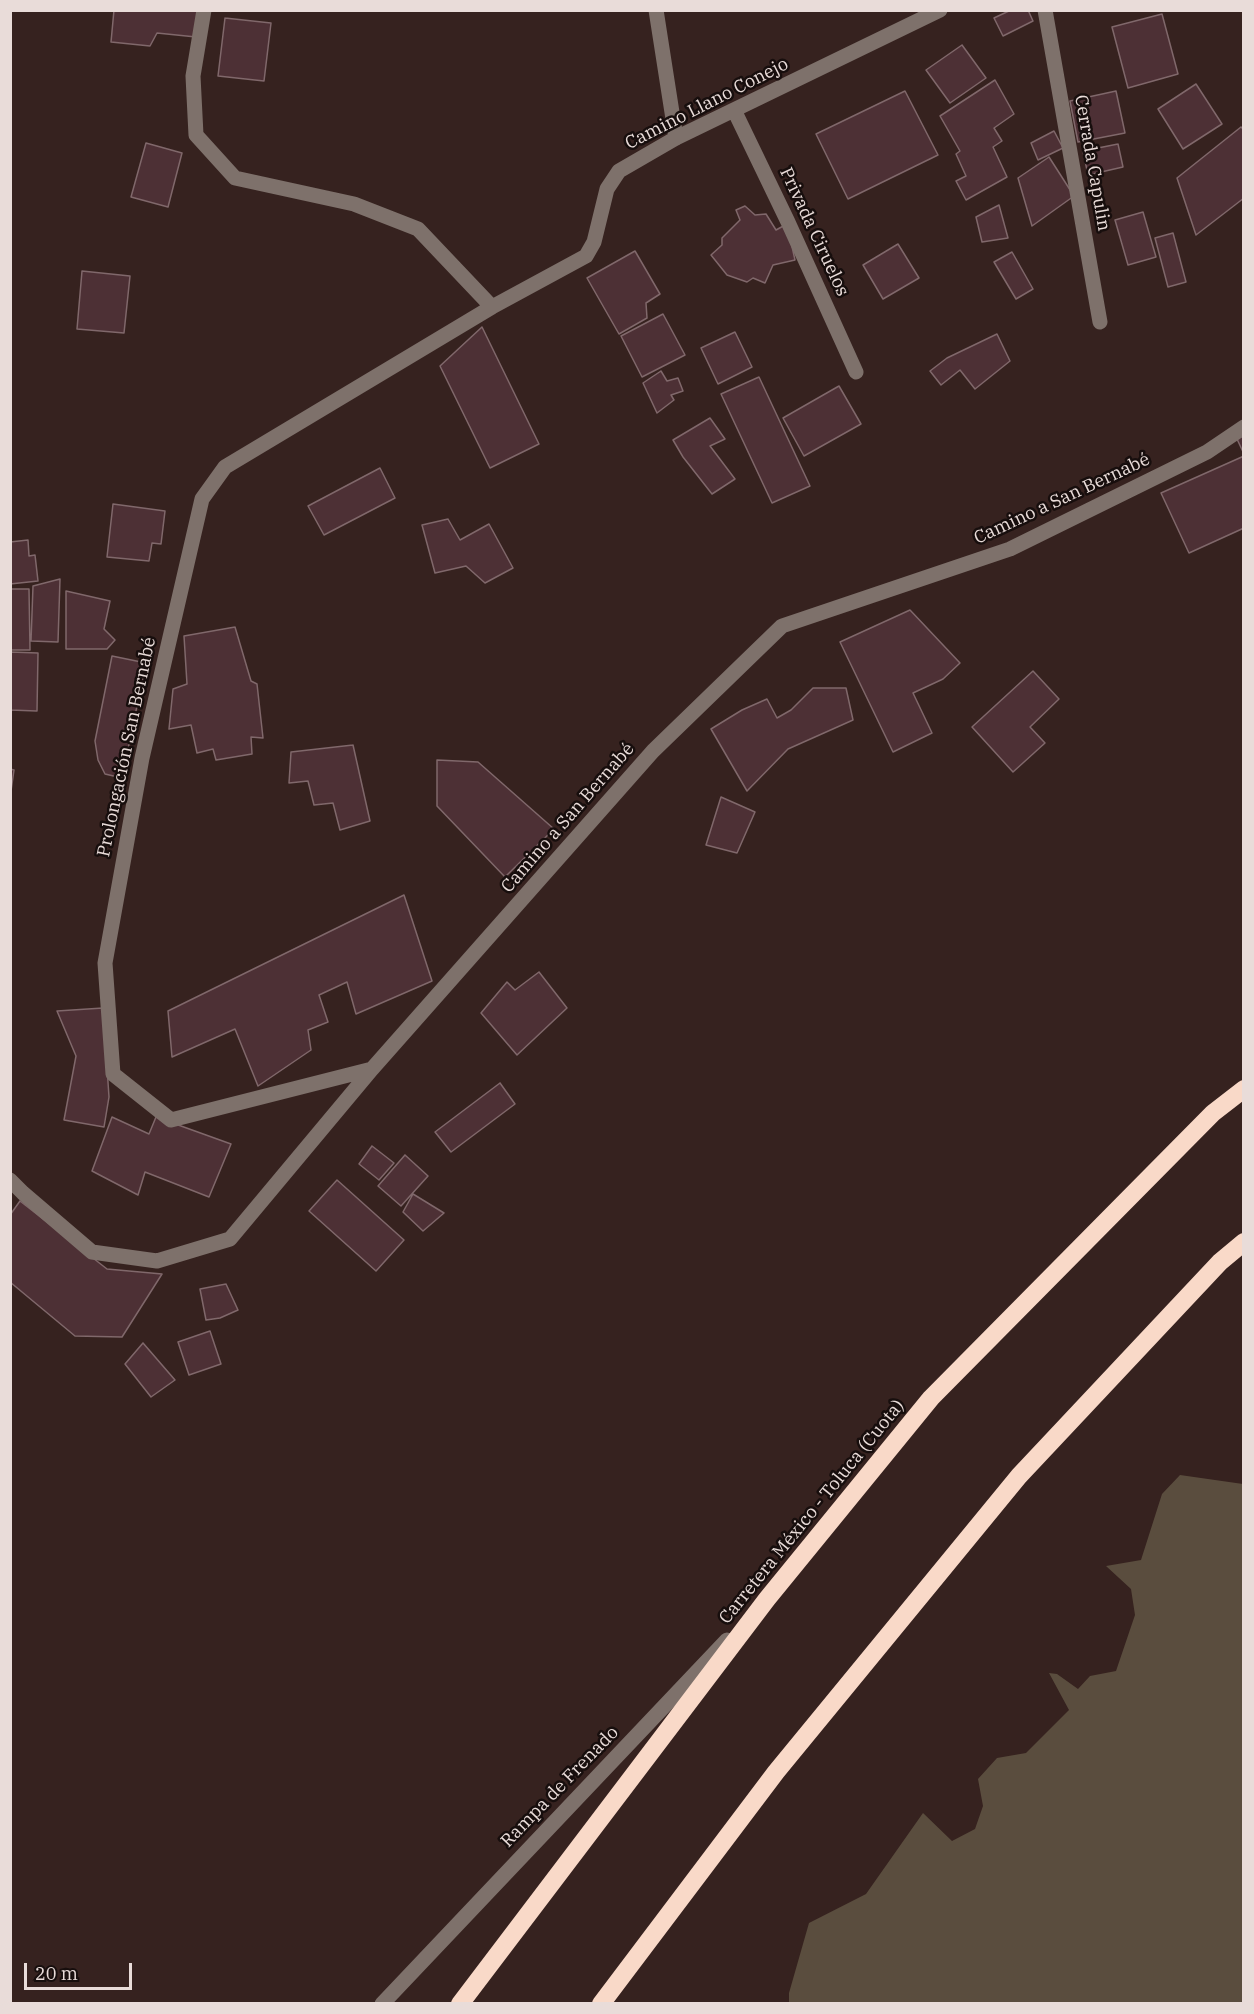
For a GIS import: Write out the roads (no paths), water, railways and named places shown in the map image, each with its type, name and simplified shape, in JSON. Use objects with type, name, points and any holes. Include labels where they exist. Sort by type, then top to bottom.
[{"type":"highway","name":"Carretera México - Toluca (Cuota)","points":[[460,2004],[767,1599],[931,1398],[1213,1113],[1244,1089]]},
{"type":"highway","points":[[601,2004],[776,1772],[1018,1476],[1220,1262],[1244,1242]]},
{"type":"street","points":[[204,10],[193,76],[196,135],[236,178],[354,204],[418,229],[492,307]]},
{"type":"street","points":[[656,10],[676,138]]},
{"type":"street","name":"Camino Llano Conejo","points":[[492,307],[586,256],[594,242],[606,189],[619,171],[676,138],[940,10]]},
{"type":"street","name":"Cerrada Capulin","points":[[1045,10],[1100,322]]},
{"type":"street","name":"Privada Ciruelos","points":[[734,110],[856,372]]},
{"type":"street","name":"Prolongación San Bernabé","points":[[372,1069],[171,1120],[113,1074],[105,963],[142,758],[202,499],[225,467],[492,307]]},
{"type":"street","name":"Camino a San Bernabé","points":[[10,1180],[92,1252],[157,1260],[230,1239],[372,1069],[653,751],[782,626],[1010,549],[1207,452],[1244,427]]},
{"type":"street","name":"Rampa de Frenado","points":[[382,2004],[767,1599]]}]
